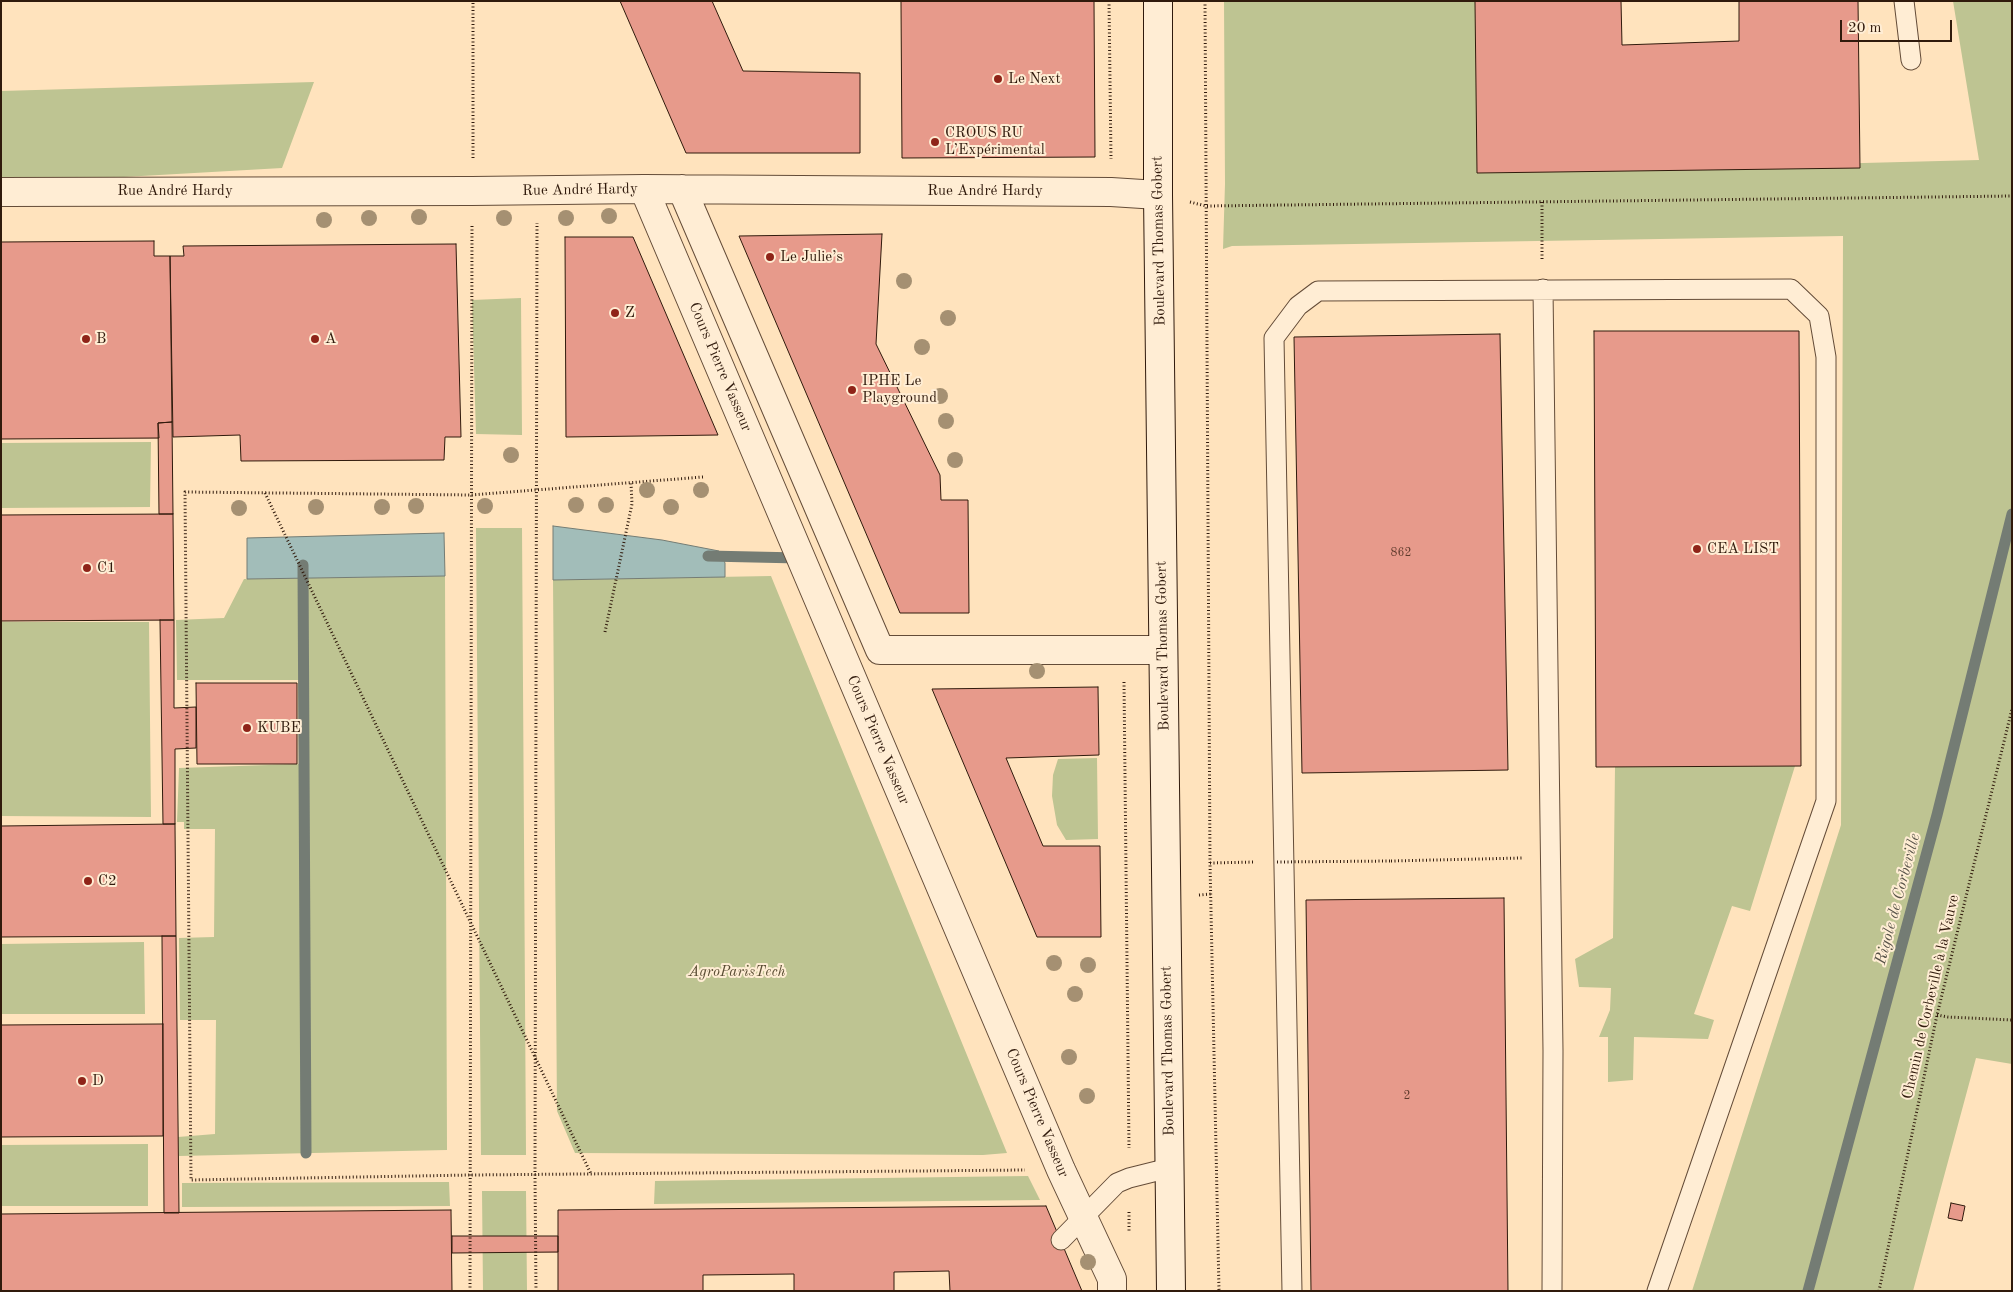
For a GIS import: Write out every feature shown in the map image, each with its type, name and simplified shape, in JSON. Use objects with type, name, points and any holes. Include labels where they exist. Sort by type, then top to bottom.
[{"type":"street","name":"Boulevard Thomas Gobert","points":[[1158,1],[1158,194],[1170,1291]]},
{"type":"street","name":"Cours Pierre Vasseur","points":[[644,189],[1060,1170],[1112,1279],[1112,1291]]},
{"type":"street","name":"Rue André Hardy","points":[[1,192],[682,189],[1158,194]]},
{"type":"street","points":[[682,189],[880,650],[1163,650]]},
{"type":"lane","points":[[1904,1],[1911,60]]},
{"type":"lane","points":[[1543,289],[1553,1051],[1552,1291]]},
{"type":"lane","points":[[1292,1291],[1274,338],[1298,306],[1318,291],[1791,289],[1819,316],[1826,357],[1826,801],[1657,1291]]},
{"type":"lane","points":[[1061,1240],[1117,1184],[1129,1178],[1169,1168]]},
{"type":"path","points":[[470,1291],[473,1]]},
{"type":"path","points":[[1109,1],[1110,192]]},
{"type":"path","points":[[1205,1],[1210,863],[1218,1291]]},
{"type":"path","points":[[536,1291],[538,190]]},
{"type":"path","points":[[1206,206],[2012,196]]},
{"type":"path","points":[[1542,202],[1543,289]]},
{"type":"path","points":[[703,477],[537,491],[471,494],[185,492],[191,1180],[470,1175],[1060,1170]]},
{"type":"path","points":[[605,632],[632,504],[631,483]]},
{"type":"path","points":[[265,493],[591,1174]]},
{"type":"path","points":[[1129,1234],[1124,672],[1163,650]]},
{"type":"path","name":"Chemin de Corbeville à la Vauve","points":[[1879,1291],[1936,1015],[2012,709]]},
{"type":"path","points":[[1277,862],[1551,858]]},
{"type":"path","points":[[1210,863],[1228,862]]},
{"type":"path","points":[[1936,1015],[2012,1020]]},
{"type":"green space","points":[[1224,1],[1475,1],[1477,173],[1979,160],[1953,1],[2012,1],[2012,1064],[1976,1058],[1913,1291],[1692,1291],[1841,825],[1843,236],[1232,246],[1223,249],[1225,184]]},
{"type":"green space","points":[[314,82],[282,168],[1,184],[1,91]]},
{"type":"green space","points":[[521,298],[522,435],[476,434],[472,300]]},
{"type":"green space","points":[[151,442],[150,507],[1,508],[1,443]]},
{"type":"green space","points":[[476,528],[522,528],[526,1155],[481,1155]]},
{"type":"green space","points":[[445,576],[447,1150],[179,1156],[178,1137],[215,1134],[216,1020],[180,1020],[179,938],[214,937],[215,829],[184,829],[184,822],[177,822],[179,768],[299,764],[298,680],[177,680],[176,620],[224,618],[244,579]]},
{"type":"green space","name":"AgroParisTech","points":[[771,576],[1007,1153],[983,1155],[575,1153],[557,1111],[553,580]]},
{"type":"green space","points":[[1,622],[149,622],[151,817],[1,816]]},
{"type":"green space","points":[[1097,758],[1098,839],[1066,840],[1057,825],[1052,796],[1053,775],[1058,759]]},
{"type":"green space","points":[[1795,766],[1750,911],[1732,906],[1694,1014],[1714,1020],[1708,1039],[1634,1037],[1633,1080],[1608,1082],[1608,1037],[1599,1037],[1610,1010],[1611,988],[1579,987],[1575,959],[1613,938],[1615,767]]},
{"type":"green space","points":[[144,942],[145,1014],[1,1014],[1,944]]},
{"type":"green space","points":[[148,1144],[148,1206],[1,1206],[1,1145]]},
{"type":"green space","points":[[1028,1176],[1040,1200],[654,1204],[655,1181]]},
{"type":"green space","points":[[449,1182],[450,1206],[182,1207],[182,1183]]},
{"type":"green space","points":[[482,1191],[526,1191],[527,1291],[483,1291]]},
{"type":"water","points":[[553,526],[662,540],[719,551],[725,563],[725,577],[553,580]]},
{"type":"water","points":[[444,533],[445,576],[247,579],[247,538]]},
{"type":"building","points":[[620,1],[712,1],[743,71],[860,73],[860,153],[686,153]]},
{"type":"building","name":"Le Next","points":[[901,1],[1094,1],[1095,157],[902,158]]},
{"type":"building","points":[[1475,1],[1621,1],[1622,45],[1739,41],[1739,1],[1858,1],[1860,168],[1477,173]]},
{"type":"building","name":"IPHE Le Playground","points":[[882,234],[876,344],[940,475],[941,500],[968,500],[969,613],[900,613],[739,236]]},
{"type":"building","name":"Z","points":[[565,237],[633,237],[718,435],[566,437]]},
{"type":"building","name":"B","points":[[154,241],[154,256],[170,256],[172,422],[158,423],[159,438],[1,439],[1,242]]},
{"type":"building","name":"A","points":[[456,244],[461,437],[445,437],[444,460],[241,461],[240,435],[173,437],[170,256],[184,256],[183,246]]},
{"type":"building","name":"CEA LIST","points":[[1594,331],[1799,331],[1801,766],[1596,767]]},
{"type":"building","points":[[1500,334],[1508,770],[1302,773],[1294,337]]},
{"type":"building","points":[[172,422],[173,514],[159,514],[158,423]]},
{"type":"building","name":"C1","points":[[173,514],[174,620],[1,621],[1,515]]},
{"type":"building","points":[[160,620],[174,620],[174,708],[196,707],[196,748],[175,749],[175,824],[163,824]]},
{"type":"building","name":"KUBE","points":[[196,683],[297,683],[297,764],[197,764]]},
{"type":"building","points":[[1098,687],[1099,755],[1006,758],[1043,846],[1100,846],[1101,937],[1037,937],[932,689]]},
{"type":"building","name":"C2","points":[[175,824],[176,936],[1,937],[1,826]]},
{"type":"building","points":[[1504,898],[1508,1291],[1311,1291],[1306,900]]},
{"type":"building","points":[[162,936],[176,936],[179,1213],[164,1213]]},
{"type":"building","name":"D","points":[[163,1024],[163,1136],[1,1137],[1,1025]]},
{"type":"building","points":[[1951,1203],[1965,1206],[1962,1221],[1948,1218]]},
{"type":"building","points":[[1046,1206],[1082,1291],[950,1291],[949,1271],[894,1272],[894,1291],[794,1291],[794,1274],[703,1275],[703,1291],[558,1291],[558,1210]]},
{"type":"building","points":[[451,1210],[452,1291],[1,1291],[1,1214]]},
{"type":"building","points":[[452,1236],[558,1236],[558,1252],[452,1253]]},
{"type":"waterway","name":"Rigole de Corbeville","points":[[1808,1291],[1937,815],[2012,514]]},
{"type":"waterway","points":[[708,556],[799,558]]},
{"type":"waterway","points":[[303,565],[306,1153]]},
{"type":"place","name":"Le Next","points":[[998,79]]},
{"type":"place","name":"CROUS RU L’Expérimental","points":[[935,142]]},
{"type":"place","name":"Le Julie’s","points":[[770,257]]},
{"type":"place","name":"Z","points":[[615,313]]},
{"type":"place","name":"B","points":[[86,339]]},
{"type":"place","name":"A","points":[[315,339]]},
{"type":"place","name":"IPHE Le Playground","points":[[852,390]]},
{"type":"place","name":"CEA LIST","points":[[1697,549]]},
{"type":"place","name":"C1","points":[[87,568]]},
{"type":"place","name":"KUBE","points":[[247,728]]},
{"type":"place","name":"C2","points":[[88,881]]},
{"type":"place","name":"D","points":[[82,1081]]}]
